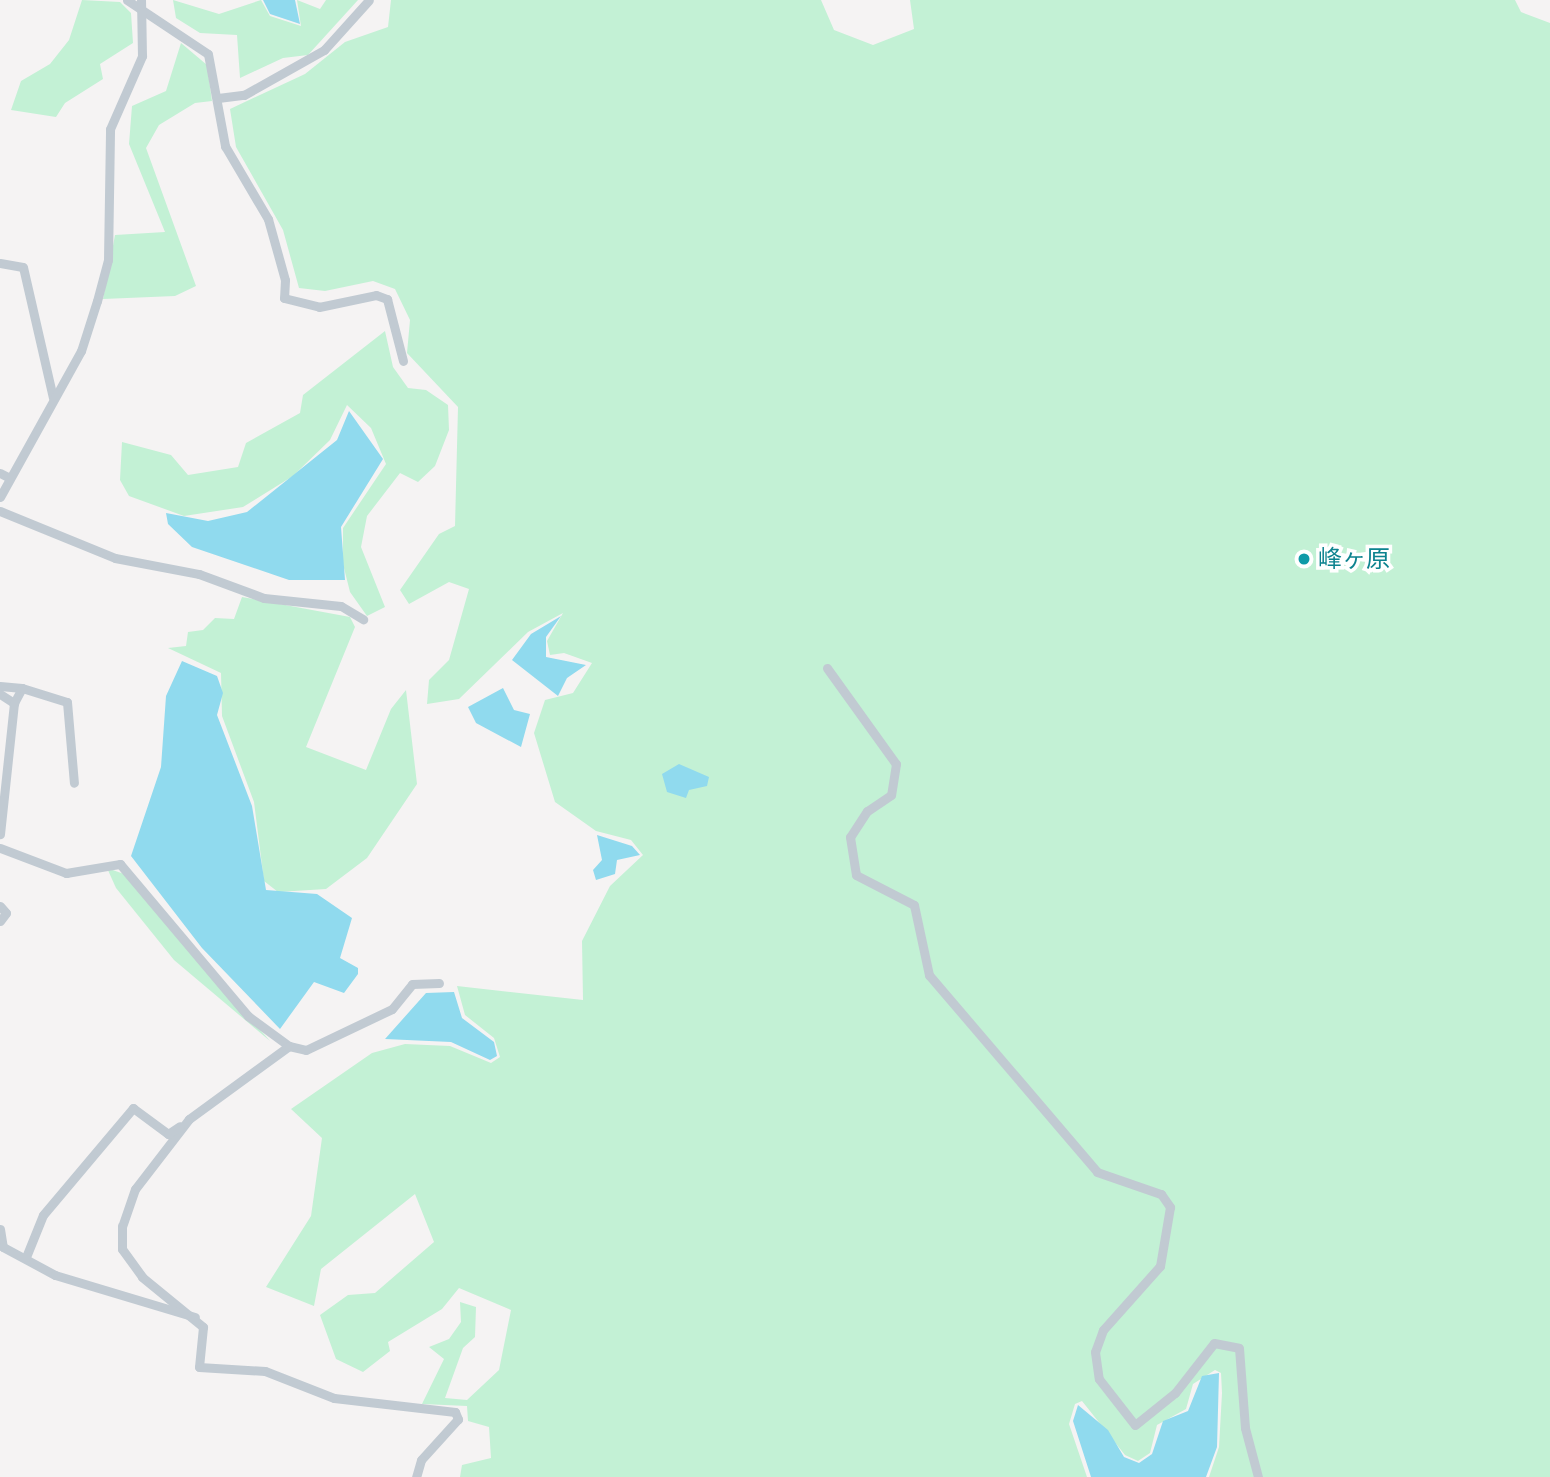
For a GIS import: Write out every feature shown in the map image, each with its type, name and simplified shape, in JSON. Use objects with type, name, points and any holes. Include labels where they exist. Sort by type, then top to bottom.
[{"type":"street","points":[[127,0],[142,4],[208,54],[225,146],[268,219],[285,280],[284,298],[318,307],[376,295],[387,299],[394,308],[403,361]]},
{"type":"street","points":[[218,98],[244,95],[324,50],[369,0]]},
{"type":"street","points":[[0,497],[81,351],[108,260],[110,129],[142,56],[142,4]]},
{"type":"street","points":[[0,262],[23,267],[54,398]]},
{"type":"street","points":[[0,473],[10,478]]},
{"type":"street","points":[[0,511],[115,558],[199,574],[264,598],[341,606],[363,619]]},
{"type":"street","points":[[827,668],[896,764],[891,795],[867,811],[850,837],[856,874],[914,905],[929,975],[1097,1172],[1161,1194],[1170,1207],[1160,1266],[1103,1330],[1095,1352],[1099,1379],[1135,1425],[1175,1394],[1214,1343],[1240,1348],[1245,1428],[1258,1477]]},
{"type":"street","points":[[0,686],[22,688],[67,702],[74,783]]},
{"type":"street","points":[[0,834],[14,703],[22,688]]},
{"type":"street","points":[[0,694],[14,703]]},
{"type":"street","points":[[0,848],[66,873],[120,864],[248,1016],[289,1046],[306,1050],[392,1009],[412,985],[439,983]]},
{"type":"street","points":[[0,906],[6,913],[0,921]]},
{"type":"street","points":[[26,1257],[43,1215],[133,1108],[168,1134],[289,1046]]},
{"type":"street","points":[[189,1119],[135,1189],[121,1233],[129,1264],[203,1326],[199,1367],[265,1371],[334,1398],[455,1412],[458,1419],[421,1460],[416,1477]]},
{"type":"street","points":[[0,1229],[3,1247],[55,1275],[195,1317]]},
{"type":"green space","points":[[82,0],[120,2],[131,13],[133,43],[100,64],[103,79],[65,103],[56,117],[11,110],[21,81],[50,64],[69,40]]},
{"type":"green space","points":[[173,0],[219,14],[261,0],[270,16],[301,26],[297,0],[320,9],[326,0],[358,0],[308,55],[283,58],[240,78],[237,35],[200,33],[176,18]]},
{"type":"green space","points":[[391,0],[821,0],[834,30],[873,45],[914,29],[910,0],[1515,0],[1521,12],[1550,23],[1550,1477],[1209,1477],[1219,1447],[1221,1373],[1215,1370],[1193,1384],[1186,1409],[1157,1425],[1150,1453],[1138,1461],[1125,1455],[1082,1401],[1075,1404],[1069,1424],[1087,1477],[460,1477],[462,1465],[491,1458],[489,1427],[468,1421],[467,1406],[422,1404],[444,1359],[429,1347],[449,1339],[461,1322],[460,1302],[476,1307],[475,1337],[463,1348],[445,1398],[467,1400],[499,1370],[511,1310],[459,1288],[442,1309],[388,1342],[390,1351],[363,1372],[336,1359],[320,1315],[348,1295],[375,1293],[434,1242],[415,1194],[321,1269],[314,1306],[266,1287],[311,1216],[322,1138],[291,1109],[372,1053],[405,1044],[450,1046],[491,1063],[500,1057],[494,1038],[465,1015],[457,986],[583,1000],[582,941],[610,886],[643,855],[631,840],[596,831],[555,802],[534,733],[545,700],[573,693],[592,663],[564,653],[550,655],[547,641],[563,613],[528,632],[459,699],[427,704],[429,680],[449,660],[469,589],[449,582],[409,604],[400,590],[439,534],[455,526],[458,407],[407,353],[410,320],[395,289],[373,281],[325,291],[299,288],[283,230],[236,147],[230,109],[305,74],[345,42],[388,27]]},
{"type":"green space","points":[[181,43],[207,65],[212,101],[195,103],[159,125],[146,148],[196,286],[175,296],[103,299],[115,235],[165,232],[129,144],[132,106],[166,91]]},
{"type":"green space","points":[[385,331],[393,367],[408,388],[426,390],[448,405],[449,430],[435,466],[418,482],[400,473],[367,516],[361,547],[385,607],[367,616],[350,592],[343,564],[343,528],[386,464],[371,428],[347,405],[330,440],[293,476],[243,507],[184,516],[129,496],[120,480],[122,442],[171,455],[188,475],[238,467],[246,443],[300,413],[303,395]]},
{"type":"green space","points":[[242,597],[350,617],[355,627],[306,747],[366,770],[391,709],[406,690],[417,784],[367,858],[326,889],[278,892],[264,881],[254,802],[222,716],[221,673],[168,648],[186,646],[188,632],[203,630],[215,618],[234,619]]},
{"type":"green space","points":[[107,868],[124,874],[270,1041],[174,960],[116,888]]},
{"type":"water","points":[[263,0],[295,0],[300,24],[270,14]]},
{"type":"water","points":[[349,411],[383,459],[341,527],[345,580],[289,580],[192,547],[168,524],[166,513],[208,521],[247,512],[337,440]]},
{"type":"water","points":[[561,616],[546,637],[546,657],[586,665],[567,678],[558,696],[512,660],[531,634]]},
{"type":"water","points":[[182,661],[217,676],[223,693],[217,715],[252,806],[266,890],[317,894],[352,918],[340,958],[358,968],[358,974],[344,993],[314,982],[280,1029],[202,948],[131,856],[161,767],[166,696]]},
{"type":"water","points":[[503,688],[514,710],[530,714],[521,747],[476,723],[468,707]]},
{"type":"water","points":[[679,764],[709,777],[707,786],[689,790],[686,798],[667,792],[662,774]]},
{"type":"water","points":[[597,835],[632,846],[640,855],[617,860],[615,874],[596,880],[593,870],[602,860]]},
{"type":"water","points":[[454,992],[462,1018],[494,1042],[497,1056],[490,1060],[451,1042],[385,1039],[426,993]]},
{"type":"water","points":[[1219,1373],[1217,1447],[1206,1477],[1091,1477],[1073,1421],[1078,1405],[1108,1430],[1124,1457],[1139,1463],[1152,1454],[1163,1421],[1188,1411],[1202,1376]]},
{"type":"place","name":"峰ヶ原","points":[[1304,559]]}]
